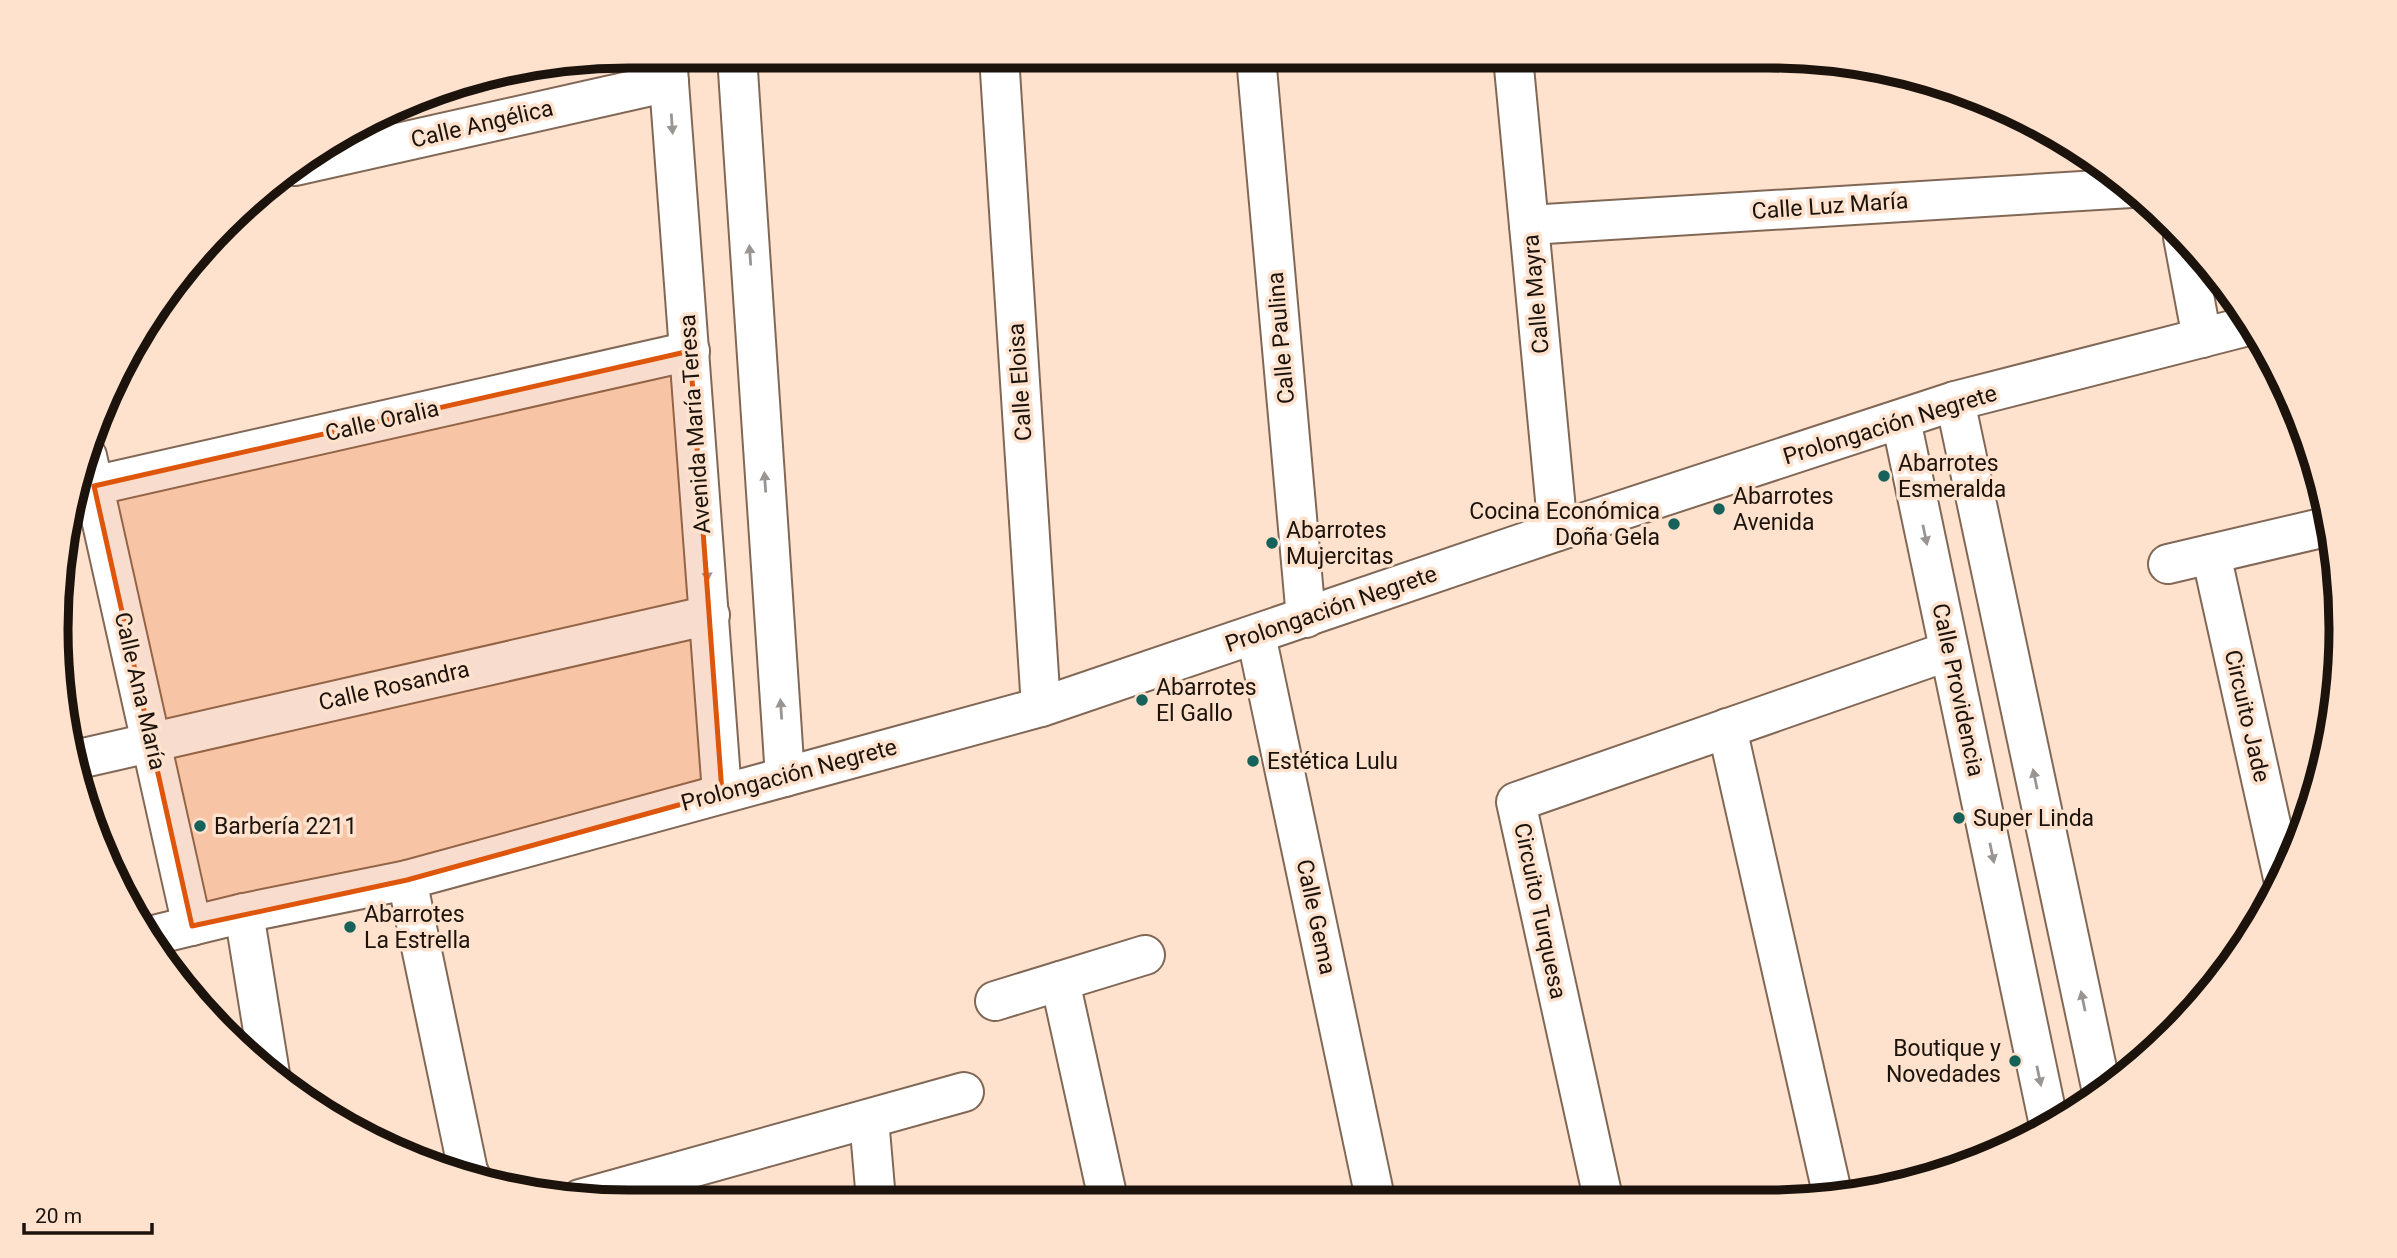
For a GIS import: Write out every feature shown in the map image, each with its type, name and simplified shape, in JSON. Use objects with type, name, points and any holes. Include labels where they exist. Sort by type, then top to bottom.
[{"type":"street","points":[[738,68],[785,777]]},
{"type":"street","name":"Calle Eloisa","points":[[1000,68],[1041,707]]},
{"type":"street","name":"Calle Paulina","points":[[1257,68],[1306,618]]},
{"type":"street","name":"Calle Mayra","points":[[1514,68],[1558,531]]},
{"type":"street","name":"Calle Angélica","points":[[324,158],[668,69]]},
{"type":"street","name":"Avenida María Teresa","points":[[668,69],[722,793]]},
{"type":"street","name":"Calle Luz María","points":[[1529,225],[2115,189]]},
{"type":"street","points":[[2187,255],[2202,338]]},
{"type":"street","name":"Prolongación Negrete","points":[[159,934],[244,912],[407,880],[1041,707],[1558,531],[1955,401],[2241,328]]},
{"type":"street","name":"Calle Oralia","points":[[89,476],[690,351]]},
{"type":"street","points":[[1955,401],[2100,1081]]},
{"type":"street","name":"Calle Providencia","points":[[1901,420],[2047,1116]]},
{"type":"street","name":"Calle Ana María","points":[[87,485],[151,741],[192,926]]},
{"type":"street","points":[[2168,564],[2320,529]]},
{"type":"street","name":"Circuito Jade","points":[[2211,554],[2279,860]]},
{"type":"street","name":"Calle Rosandra","points":[[83,758],[710,615]]},
{"type":"street","name":"Calle Gema","points":[[1256,635],[1373,1190]]},
{"type":"street","name":"Circuito Turquesa","points":[[1601,1190],[1516,802],[1949,651]]},
{"type":"street","points":[[1727,728],[1831,1186]]},
{"type":"street","points":[[407,880],[467,1166]]},
{"type":"street","points":[[244,912],[267,1058]]},
{"type":"street","points":[[995,1001],[1145,955]]},
{"type":"street","points":[[1060,981],[1106,1190]]},
{"type":"street","points":[[614,1190],[964,1092]]},
{"type":"street","points":[[869,1119],[875,1190]]},
{"type":"highlighted area","points":[[690,351],[722,793],[407,880],[192,926],[94,486]]},
{"type":"place","name":"Abarrotes Esmeralda","points":[[1884,476]]},
{"type":"place","name":"Abarrotes Avenida","points":[[1719,509]]},
{"type":"place","name":"Cocina Económica Doña Gela","points":[[1674,524]]},
{"type":"place","name":"Abarrotes Mujercitas","points":[[1272,543]]},
{"type":"place","name":"Abarrotes El Gallo","points":[[1142,700]]},
{"type":"place","name":"Estética Lulu","points":[[1253,761]]},
{"type":"place","name":"Super Linda","points":[[1959,818]]},
{"type":"place","name":"Barbería 2211","points":[[200,826]]},
{"type":"place","name":"Abarrotes La Estrella","points":[[350,927]]},
{"type":"place","name":"Boutique y Novedades","points":[[2015,1061]]}]
